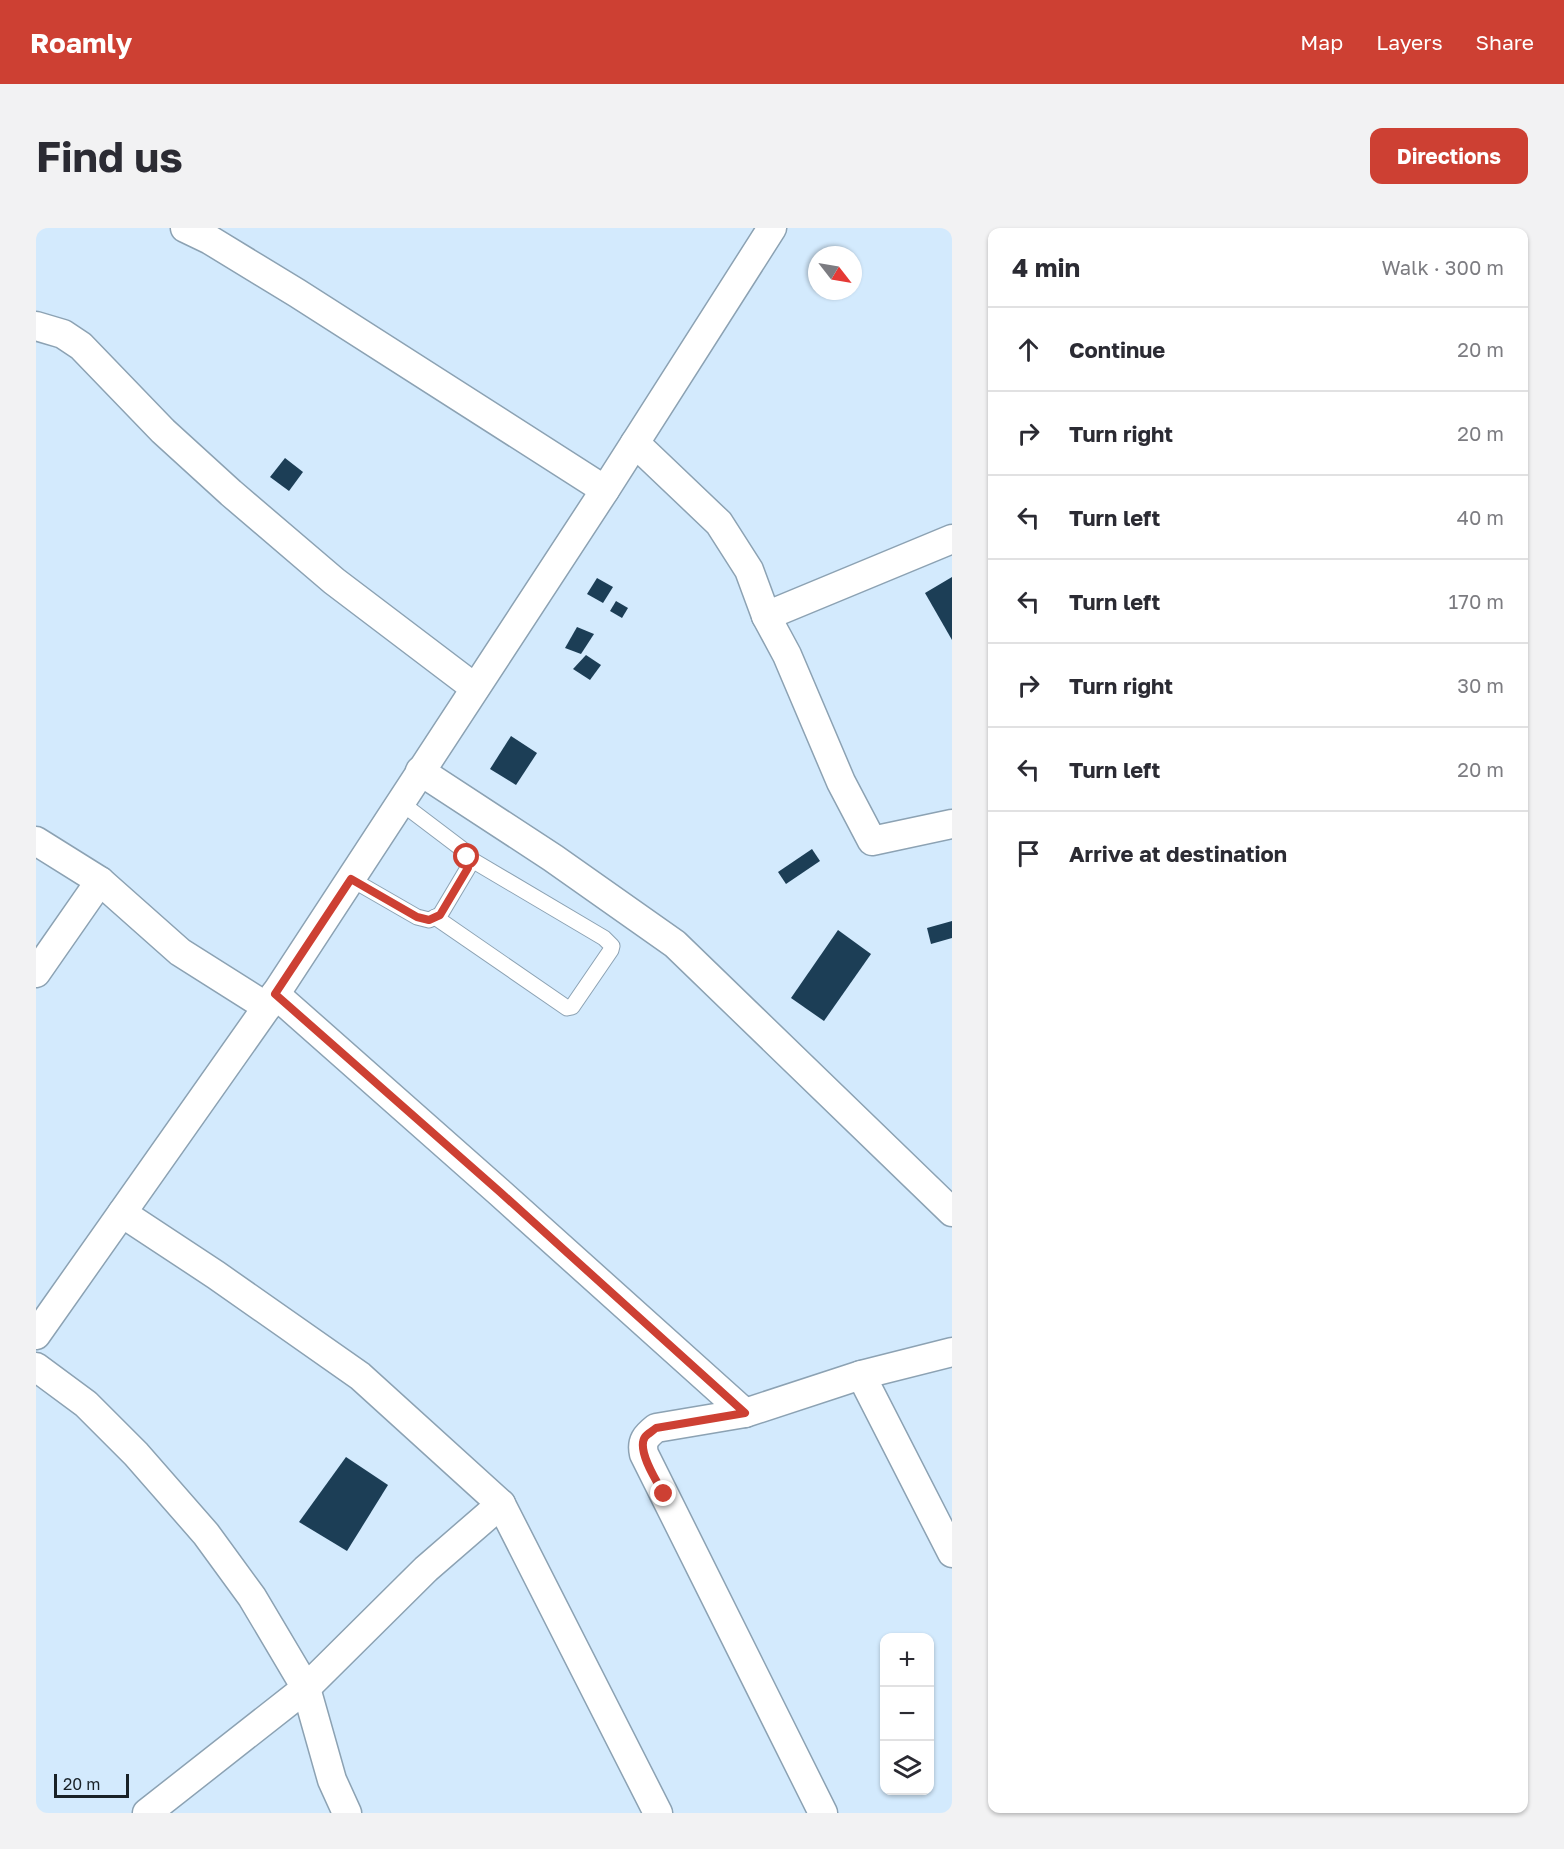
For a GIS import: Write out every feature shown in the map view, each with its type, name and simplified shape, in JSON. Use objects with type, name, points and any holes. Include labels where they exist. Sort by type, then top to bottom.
[{"type":"street","points":[[185,228],[210,240],[297,294],[605,490]]},
{"type":"street","points":[[36,1335],[271,1001],[605,490],[772,228]]},
{"type":"street","points":[[36,326],[63,334],[81,346],[164,432],[231,493],[334,581],[475,688]]},
{"type":"street","points":[[635,443],[719,524],[749,570],[766,616],[787,655],[841,782],[872,841],[952,824]]},
{"type":"street","points":[[766,616],[952,539]]},
{"type":"street","points":[[420,771],[553,858],[675,944],[952,1212]]},
{"type":"street","points":[[36,841],[100,881],[180,952],[271,1001],[500,1192],[745,1413]]},
{"type":"street","points":[[36,973],[100,881]]},
{"type":"street","points":[[122,1213],[216,1275],[360,1376],[501,1504],[658,1813]]},
{"type":"street","points":[[823,1813],[642,1446],[645,1437],[656,1428],[745,1413],[861,1375],[952,1352]]},
{"type":"street","points":[[36,1367],[86,1404],[136,1454],[206,1534],[252,1597],[306,1688],[332,1780],[347,1813]]},
{"type":"street","points":[[861,1375],[952,1553]]},
{"type":"street","points":[[147,1813],[306,1688],[426,1569],[501,1504]]},
{"type":"lane","points":[[351,879],[417,917],[429,920],[440,915],[468,868],[467,857],[462,849],[400,802]]},
{"type":"lane","points":[[435,918],[567,1008],[572,1007],[611,950],[612,946],[604,938],[467,857]]},
{"type":"building","points":[[285,458],[303,472],[289,491],[270,477]]},
{"type":"building","points":[[952,577],[952,640],[925,593]]},
{"type":"building","points":[[597,578],[613,587],[603,603],[587,594]]},
{"type":"building","points":[[616,601],[628,608],[622,618],[610,611]]},
{"type":"building","points":[[577,627],[594,634],[581,654],[565,648]]},
{"type":"building","points":[[586,655],[601,665],[590,680],[573,669]]},
{"type":"building","points":[[511,736],[537,753],[516,785],[490,769]]},
{"type":"building","points":[[812,849],[820,861],[786,884],[778,872]]},
{"type":"building","points":[[952,921],[952,938],[931,944],[927,928]]},
{"type":"building","points":[[838,930],[871,954],[824,1021],[791,998]]},
{"type":"building","points":[[346,1457],[388,1485],[347,1551],[299,1522]]},
{"type":"route","points":[[467,857],[468,868],[440,915],[429,920],[417,917],[351,879],[275,994],[500,1192],[745,1413],[656,1428],[645,1437],[642,1446],[644,1454],[664,1494]]}]
